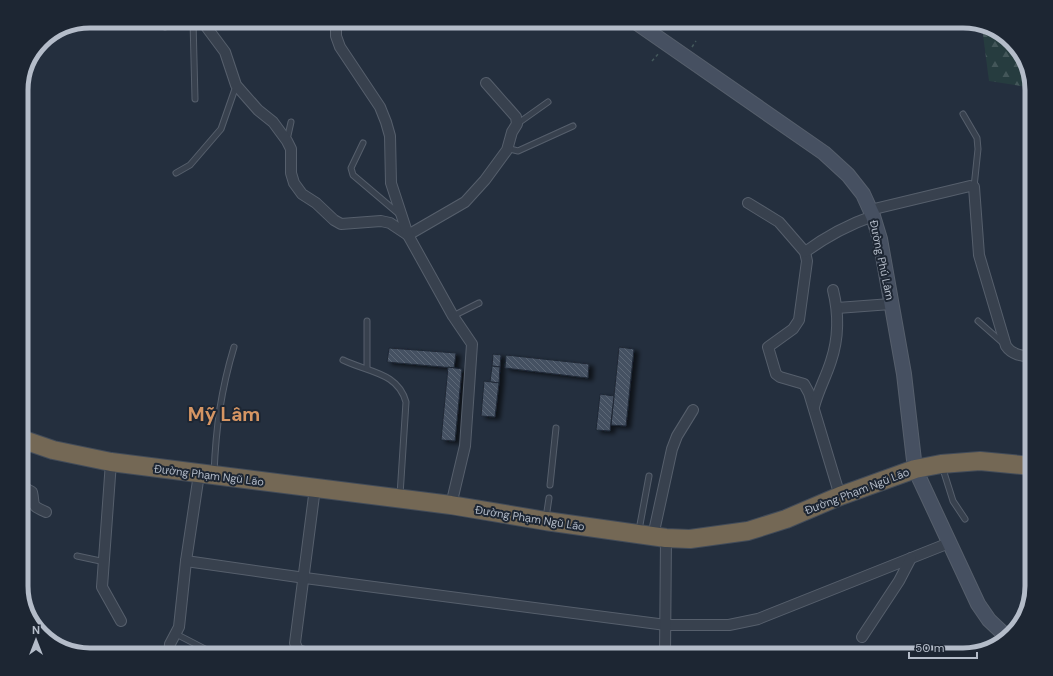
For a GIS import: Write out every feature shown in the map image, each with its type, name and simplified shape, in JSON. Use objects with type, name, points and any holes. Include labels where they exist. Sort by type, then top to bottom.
[{"type":"highway","name":"Đường Phạm Ngũ Lão","points":[[28,441],[53,450],[111,462],[400,500],[451,505],[546,521],[653,536],[690,539],[748,530],[786,519],[840,496],[915,469],[941,464],[980,461],[1025,465]]},
{"type":"main road","name":"Đường Phú Lâm","points":[[644,28],[824,153],[848,175],[863,194],[872,213],[880,239],[904,374],[915,469],[978,604],[989,620],[1003,634]]},
{"type":"street","points":[[207,28],[225,52],[236,85],[258,110],[273,122],[287,141],[291,149],[291,173],[294,183],[302,194],[316,203],[334,220],[341,224],[381,221],[390,223],[408,235]]},
{"type":"street","points":[[336,28],[336,36],[340,47],[380,107],[390,136],[391,183],[408,235],[453,316],[472,344],[465,446],[451,505]]},
{"type":"street","points":[[408,235],[465,202],[485,180],[508,146],[512,132],[517,124],[516,117],[486,84]]},
{"type":"street","points":[[805,252],[827,236],[872,213],[970,186],[974,187],[979,255],[1006,346],[1008,350],[1025,356]]},
{"type":"street","points":[[748,203],[779,222],[805,252],[807,261],[799,320],[793,329],[768,347],[776,374],[784,379],[804,384],[809,393],[840,496]]},
{"type":"street","points":[[814,408],[818,393],[831,361],[838,335],[837,308],[833,290]]},
{"type":"street","points":[[837,308],[891,304]]},
{"type":"street","points":[[665,648],[666,625],[653,536],[661,494],[672,450],[677,436],[693,410]]},
{"type":"street","points":[[111,462],[102,587],[121,621]]},
{"type":"street","points":[[170,648],[180,620],[186,561],[206,475]]},
{"type":"street","points":[[297,648],[295,643],[305,578],[315,488]]},
{"type":"street","points":[[28,490],[32,492],[32,504],[34,507],[46,512]]},
{"type":"street","points":[[186,561],[666,625],[729,625],[758,619],[949,543]]},
{"type":"street","points":[[862,637],[900,582],[911,558]]},
{"type":"lane","points":[[193,28],[195,99]]},
{"type":"lane","points":[[176,173],[190,165],[221,129],[236,85]]},
{"type":"lane","points":[[517,124],[548,102]]},
{"type":"lane","points":[[963,114],[977,138],[978,143],[978,158],[974,187]]},
{"type":"lane","points":[[287,141],[291,122]]},
{"type":"lane","points":[[508,146],[510,149],[518,151],[573,126]]},
{"type":"lane","points":[[363,143],[351,168],[353,175],[402,216]]},
{"type":"lane","points":[[453,316],[479,303]]},
{"type":"lane","points":[[367,320],[367,368]]},
{"type":"lane","points":[[978,321],[1006,346]]},
{"type":"lane","points":[[206,475],[224,380],[234,347]]},
{"type":"lane","points":[[343,360],[367,368],[394,382],[403,391],[406,402],[400,500]]},
{"type":"lane","points":[[550,485],[556,428]]},
{"type":"lane","points":[[941,464],[953,501],[965,519]]},
{"type":"lane","points":[[648,476],[653,536]]},
{"type":"lane","points":[[546,521],[549,498]]},
{"type":"lane","points":[[78,556],[105,562]]},
{"type":"lane","points":[[176,634],[203,648]]},
{"type":"green space","points":[[983,31],[997,38],[1010,49],[1022,70],[1025,87],[989,81]]},
{"type":"building","points":[[619,347],[634,349],[626,426],[611,425]]},
{"type":"building","points":[[389,348],[456,353],[454,368],[387,362]]},
{"type":"building","points":[[493,354],[501,355],[500,367],[492,366]]},
{"type":"building","points":[[506,355],[589,364],[588,378],[505,368]]},
{"type":"building","points":[[492,366],[500,367],[499,383],[490,382]]},
{"type":"building","points":[[448,367],[462,369],[455,441],[441,440]]},
{"type":"building","points":[[484,381],[499,383],[495,417],[481,416]]},
{"type":"building","points":[[600,394],[614,396],[610,431],[596,430]]},
{"type":"district","name":"Mỹ Lâm","points":[[224,414]]}]
